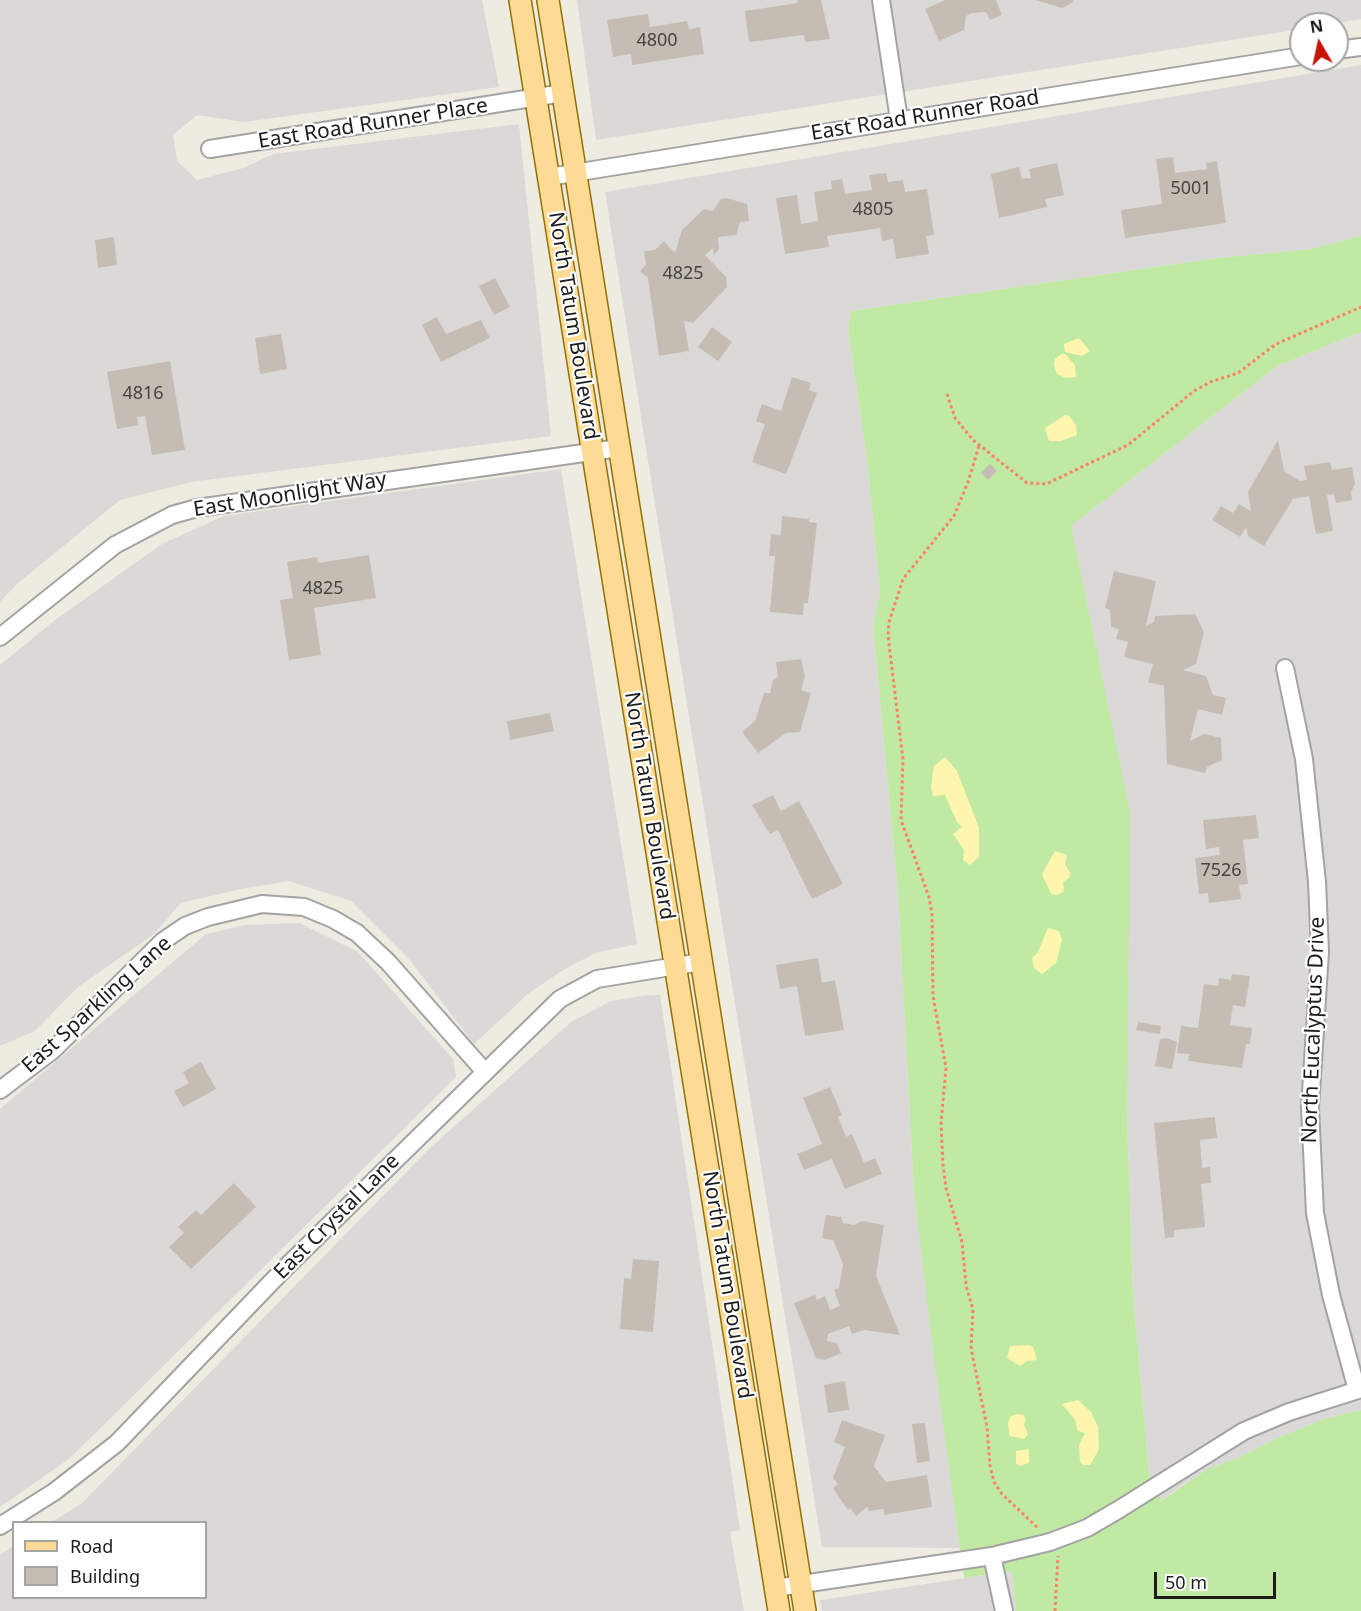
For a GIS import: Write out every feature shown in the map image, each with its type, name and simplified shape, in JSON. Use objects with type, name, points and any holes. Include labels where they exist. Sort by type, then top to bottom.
[{"type":"main road","name":"North Tatum Boulevard","points":[[520,0],[779,1611]]},
{"type":"main road","name":"North Tatum Boulevard","points":[[548,0],[805,1611]]},
{"type":"street","points":[[881,0],[899,120]]},
{"type":"street","name":"East Road Runner Road","points":[[549,177],[1289,58]]},
{"type":"street","name":"East Road Runner Place","points":[[210,149],[563,93]]},
{"type":"street","name":"East Moonlight Way","points":[[0,637],[115,545],[172,515],[197,508],[619,448]]},
{"type":"street","name":"North Eucalyptus Drive","points":[[1285,668],[1304,759],[1317,882],[1320,952],[1310,1107],[1315,1213],[1331,1295],[1359,1390]]},
{"type":"street","name":"East Sparkling Lane","points":[[0,1090],[53,1050],[163,942],[185,926],[208,917],[262,904],[304,907],[333,919],[357,933],[388,962],[485,1072]]},
{"type":"street","name":"East Crystal Lane","points":[[0,1526],[54,1492],[117,1443],[275,1278],[560,999],[597,979],[701,962]]},
{"type":"street","points":[[775,1588],[992,1557],[1050,1542],[1087,1528],[1244,1431],[1289,1412],[1359,1390]]},
{"type":"street","points":[[992,1557],[1004,1611]]},
{"type":"path","points":[[946,394],[955,418],[979,446],[1027,483],[1046,484],[1128,445],[1194,391],[1210,382],[1238,373],[1276,344],[1361,307]]},
{"type":"path","points":[[979,446],[954,516],[903,579],[889,622],[888,636],[903,759],[901,820],[929,897],[932,914],[934,1018],[946,1068],[941,1123],[943,1165],[946,1188],[962,1242],[966,1285],[973,1310],[971,1348],[987,1427],[990,1466],[994,1482],[1002,1494],[1050,1542],[1059,1561],[1054,1611]]},
{"type":"shaded area","points":[[0,0],[482,0],[499,87],[244,122],[197,115],[173,135],[177,161],[197,180],[243,168],[273,154],[519,124],[551,436],[191,482],[120,500],[18,583],[0,602]]},
{"type":"shaded area","points":[[577,0],[1361,0],[1361,19],[1349,21],[1349,12],[1289,12],[1289,31],[596,140]]},
{"type":"shaded area","points":[[1361,65],[1361,236],[1312,249],[1218,258],[851,311],[848,330],[867,459],[880,592],[873,625],[898,893],[914,1193],[960,1548],[822,1547],[605,192],[1319,72],[1349,72],[1349,67]]},
{"type":"shaded area","points":[[1361,332],[1361,1410],[1324,1419],[1275,1439],[1238,1458],[1207,1469],[1160,1501],[1149,1473],[1133,1296],[1127,1116],[1071,526],[1277,366]]},
{"type":"shaded area","points":[[561,469],[637,944],[595,953],[560,972],[529,993],[474,1044],[409,959],[351,901],[289,881],[181,903],[153,935],[78,987],[35,1031],[0,1046],[0,665],[55,620],[162,544],[224,516]]},
{"type":"shaded area","points":[[299,923],[358,952],[453,1059],[456,1077],[69,1459],[0,1507],[0,1109],[206,934],[245,925]]},
{"type":"shaded area","points":[[660,995],[740,1530],[730,1532],[744,1611],[0,1611],[0,1555],[12,1547],[12,1599],[207,1599],[207,1521],[53,1521],[81,1504],[428,1150],[571,1022],[611,1001]]},
{"type":"shaded area","points":[[1012,1571],[1016,1611],[822,1611],[820,1600]]},
{"type":"green space","points":[[1361,236],[1361,332],[1277,366],[1071,526],[1130,812],[1127,1116],[1133,1296],[1149,1473],[1161,1501],[1207,1469],[1238,1458],[1275,1439],[1324,1419],[1361,1410],[1361,1611],[1016,1611],[1012,1571],[964,1578],[934,1358],[914,1193],[898,893],[873,625],[880,592],[867,459],[848,330],[851,311],[1218,258],[1312,249]]},
{"type":"sand","points":[[1079,338],[1090,351],[1082,356],[1065,352],[1064,344]]},
{"type":"sand","points":[[1065,354],[1075,365],[1076,377],[1066,378],[1057,374],[1055,359]]},
{"type":"sand","points":[[1065,415],[1069,416],[1076,425],[1077,435],[1061,441],[1049,441],[1045,428]]},
{"type":"sand","points":[[945,757],[957,771],[979,828],[979,857],[970,865],[963,860],[964,850],[953,834],[962,827],[957,822],[945,795],[933,796],[931,787],[934,766]]},
{"type":"sand","points":[[1055,851],[1067,855],[1065,864],[1070,873],[1069,878],[1063,882],[1064,891],[1058,895],[1051,894],[1042,874]]},
{"type":"sand","points":[[1048,928],[1059,931],[1062,940],[1056,963],[1042,974],[1034,968],[1032,958],[1038,952]]},
{"type":"sand","points":[[1010,1346],[1033,1347],[1037,1360],[1027,1361],[1020,1366],[1007,1358]]},
{"type":"sand","points":[[1078,1400],[1091,1412],[1098,1427],[1099,1449],[1090,1465],[1083,1465],[1080,1462],[1079,1445],[1085,1433],[1078,1431],[1075,1420],[1062,1404]]},
{"type":"sand","points":[[1023,1415],[1026,1419],[1024,1425],[1028,1434],[1024,1439],[1010,1436],[1009,1433],[1008,1422],[1011,1416]]},
{"type":"sand","points":[[1029,1449],[1029,1463],[1019,1466],[1016,1463],[1016,1451]]},
{"type":"building","points":[[797,0],[821,0],[830,39],[805,42],[804,35],[749,42],[745,11],[798,3]]},
{"type":"building","points":[[945,0],[996,0],[1002,15],[990,20],[986,12],[972,13],[966,16],[964,30],[939,41],[925,9]]},
{"type":"building","points":[[1035,0],[1073,0],[1072,3],[1062,8]]},
{"type":"building","points":[[648,14],[650,27],[687,21],[689,29],[700,27],[704,54],[632,65],[631,54],[613,57],[607,20]]},
{"type":"building","points":[[1173,157],[1175,173],[1207,169],[1206,163],[1217,161],[1226,223],[1125,238],[1121,210],[1162,204],[1156,159]]},
{"type":"building","points":[[1057,163],[1064,195],[1045,199],[1047,207],[999,218],[991,174],[1019,167],[1022,179],[1031,178],[1029,169]]},
{"type":"building","points":[[886,173],[888,182],[903,180],[905,192],[927,189],[934,235],[926,236],[929,254],[896,259],[893,239],[882,241],[880,228],[827,236],[829,247],[785,254],[776,198],[797,195],[801,224],[818,221],[814,192],[832,189],[831,181],[842,179],[845,194],[872,190],[869,175]]},
{"type":"building","points":[[727,198],[747,204],[749,221],[740,222],[736,235],[718,237],[719,249],[714,255],[713,248],[705,255],[726,277],[727,287],[693,323],[684,321],[689,351],[659,356],[648,278],[640,271],[646,265],[644,251],[655,250],[664,241],[675,253],[682,230],[704,209],[713,211],[721,199]]},
{"type":"building","points":[[114,237],[117,265],[98,268],[95,240]]},
{"type":"building","points":[[495,278],[510,307],[494,315],[479,286]]},
{"type":"building","points":[[437,317],[446,334],[481,320],[490,338],[441,362],[422,325]]},
{"type":"building","points":[[712,327],[732,342],[718,361],[698,347]]},
{"type":"building","points":[[281,334],[287,369],[260,374],[255,338]]},
{"type":"building","points":[[170,361],[185,450],[152,455],[145,416],[137,417],[138,425],[117,429],[107,372]]},
{"type":"building","points":[[792,377],[811,383],[809,390],[817,393],[786,474],[752,462],[765,424],[756,421],[762,404],[781,411]]},
{"type":"building","points":[[1278,440],[1284,471],[1300,481],[1307,480],[1304,466],[1330,462],[1332,470],[1352,467],[1355,484],[1351,492],[1352,500],[1336,503],[1334,494],[1327,495],[1333,531],[1316,534],[1309,496],[1293,499],[1264,546],[1248,536],[1246,527],[1240,537],[1212,520],[1221,506],[1233,513],[1239,504],[1251,511],[1248,492]]},
{"type":"building","points":[[990,464],[997,471],[988,480],[981,473]]},
{"type":"building","points":[[782,516],[809,519],[809,522],[817,523],[808,603],[804,603],[803,615],[770,612],[775,556],[769,556],[771,534],[781,535]]},
{"type":"building","points":[[369,555],[376,598],[314,608],[321,655],[289,660],[280,600],[293,598],[287,562],[317,557],[318,563]]},
{"type":"building","points":[[1114,571],[1156,581],[1146,626],[1154,622],[1155,616],[1195,614],[1204,632],[1196,664],[1183,670],[1206,676],[1213,695],[1226,698],[1222,715],[1198,709],[1190,741],[1204,734],[1221,738],[1222,760],[1207,767],[1205,773],[1167,764],[1164,686],[1148,682],[1153,664],[1124,657],[1128,642],[1116,639],[1119,629],[1111,627],[1110,610],[1105,608]]},
{"type":"building","points":[[801,659],[805,676],[801,690],[811,693],[800,732],[786,733],[758,753],[742,732],[755,721],[764,693],[770,693],[773,680],[778,677],[776,662]]},
{"type":"building","points":[[550,713],[554,731],[510,740],[507,721]]},
{"type":"building","points":[[773,795],[781,811],[799,801],[843,884],[812,899],[778,830],[770,834],[752,805]]},
{"type":"building","points":[[1256,815],[1259,838],[1243,840],[1248,884],[1239,885],[1241,899],[1209,903],[1208,893],[1199,894],[1195,858],[1220,855],[1219,847],[1206,849],[1203,820]]},
{"type":"building","points":[[818,958],[822,983],[835,980],[844,1030],[805,1036],[797,986],[780,989],[776,965]]},
{"type":"building","points":[[1232,974],[1250,976],[1245,1007],[1233,1005],[1230,1025],[1252,1028],[1250,1044],[1246,1044],[1242,1068],[1188,1061],[1189,1054],[1177,1053],[1181,1026],[1198,1028],[1204,984],[1218,986],[1219,978],[1231,980]]},
{"type":"building","points":[[1138,1022],[1161,1026],[1160,1034],[1136,1030]]},
{"type":"building","points":[[1166,1038],[1177,1042],[1172,1069],[1155,1066],[1160,1039]]},
{"type":"building","points":[[201,1062],[216,1089],[183,1107],[174,1091],[189,1083],[183,1072]]},
{"type":"building","points":[[830,1087],[842,1115],[838,1117],[846,1137],[852,1134],[864,1163],[875,1158],[882,1174],[845,1189],[832,1159],[804,1170],[797,1154],[822,1144],[803,1098]]},
{"type":"building","points":[[1215,1117],[1217,1138],[1200,1140],[1202,1168],[1210,1167],[1211,1183],[1201,1184],[1205,1227],[1174,1230],[1174,1237],[1165,1238],[1154,1123]]},
{"type":"building","points":[[234,1183],[256,1207],[191,1269],[169,1247],[184,1233],[178,1227],[196,1210],[201,1215]]},
{"type":"building","points":[[826,1215],[841,1217],[843,1223],[854,1225],[862,1221],[884,1225],[876,1276],[900,1335],[864,1330],[852,1334],[849,1326],[828,1334],[827,1341],[837,1343],[841,1353],[825,1360],[816,1358],[794,1303],[815,1295],[817,1300],[825,1296],[830,1310],[840,1306],[834,1290],[839,1288],[843,1264],[833,1240],[822,1238]]},
{"type":"building","points":[[633,1259],[659,1261],[653,1332],[620,1329],[624,1278],[631,1279]]},
{"type":"building","points":[[845,1381],[849,1410],[828,1413],[824,1385]]},
{"type":"building","points":[[842,1420],[885,1435],[874,1466],[886,1482],[927,1475],[932,1507],[884,1515],[884,1509],[869,1511],[867,1507],[856,1516],[850,1508],[848,1510],[833,1488],[838,1484],[833,1478],[845,1447],[834,1442]]},
{"type":"building","points":[[925,1423],[930,1461],[917,1463],[912,1424]]}]
